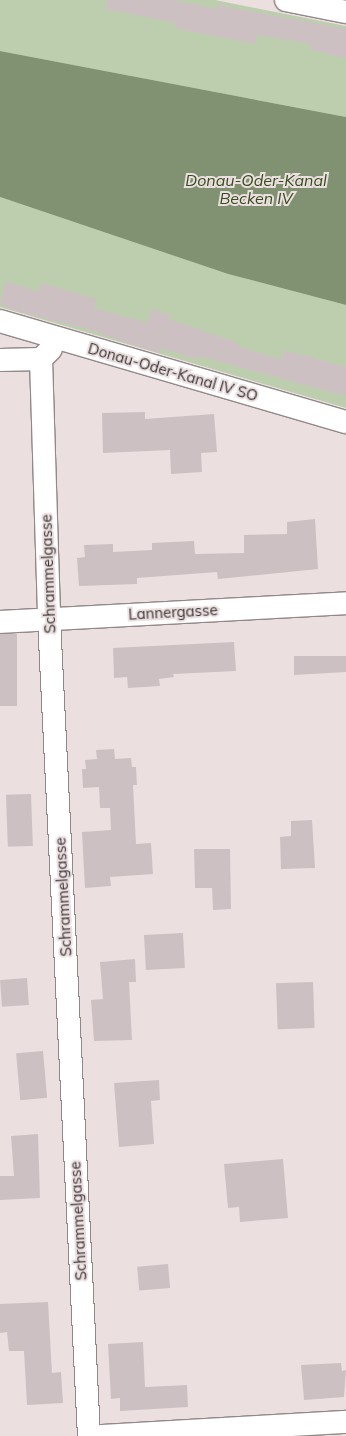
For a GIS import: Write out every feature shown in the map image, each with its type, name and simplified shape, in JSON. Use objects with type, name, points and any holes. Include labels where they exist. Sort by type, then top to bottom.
[{"type":"street","points":[[286,0],[346,12]]},
{"type":"street","name":"Donau-Oder-Kanal IV SO","points":[[0,321],[60,340],[346,422]]},
{"type":"street","points":[[0,360],[41,359],[60,340]]},
{"type":"street","name":"Schrammelgasse","points":[[41,359],[49,619],[89,1436]]},
{"type":"street","name":"Lannergasse","points":[[0,622],[346,603]]},
{"type":"street","points":[[100,1436],[346,1422]]},
{"type":"shaded area","points":[[0,0],[215,0],[346,26],[346,117],[0,51]]},
{"type":"shaded area","points":[[0,197],[228,274],[346,305],[346,408],[0,307]]},
{"type":"water","name":"Donau-Oder-Kanal Becken IV","points":[[0,51],[346,117],[346,305],[228,274],[0,197]]},
{"type":"building","points":[[107,0],[173,0],[216,9],[217,5],[346,29],[346,59],[310,49],[311,44],[257,35],[255,44],[175,28],[176,23],[106,9]]},
{"type":"building","points":[[6,281],[39,292],[42,283],[97,299],[94,308],[148,323],[152,309],[170,315],[169,319],[238,343],[237,346],[282,360],[284,350],[346,367],[346,396],[200,356],[199,360],[161,348],[160,353],[88,329],[20,312],[0,304]]},
{"type":"building","points":[[145,412],[145,419],[214,414],[217,452],[201,453],[202,472],[171,474],[170,450],[103,453],[102,413]]},
{"type":"building","points":[[315,519],[318,569],[218,579],[217,572],[137,578],[137,584],[79,586],[77,558],[85,557],[84,545],[113,544],[113,552],[152,550],[152,543],[194,541],[195,554],[244,553],[244,535],[287,534],[287,522]]},
{"type":"building","points":[[0,634],[17,634],[17,706],[0,706]]},
{"type":"building","points":[[234,642],[236,671],[173,674],[174,677],[159,679],[160,686],[128,688],[127,677],[114,678],[113,648]]},
{"type":"building","points":[[294,656],[346,656],[346,672],[294,675]]},
{"type":"building","points":[[114,749],[115,759],[131,758],[132,767],[136,767],[137,785],[133,785],[136,844],[151,843],[153,874],[110,877],[111,886],[85,888],[82,832],[111,830],[110,808],[100,808],[99,787],[83,788],[82,769],[86,769],[85,760],[97,759],[96,750]]},
{"type":"building","points":[[31,794],[33,846],[8,847],[6,795]]},
{"type":"building","points":[[312,820],[315,868],[281,869],[280,837],[291,836],[291,821]]},
{"type":"building","points":[[194,849],[230,849],[231,909],[213,910],[212,888],[195,888]]},
{"type":"building","points":[[183,933],[185,968],[146,970],[144,935]]},
{"type":"building","points":[[135,959],[136,982],[129,982],[132,1040],[94,1041],[91,1000],[103,999],[100,962]]},
{"type":"building","points":[[27,978],[29,1005],[2,1007],[0,980]]},
{"type":"building","points":[[313,982],[315,1028],[278,1029],[276,983]]},
{"type":"building","points":[[43,1051],[47,1098],[20,1100],[16,1053]]},
{"type":"building","points":[[159,1080],[160,1100],[151,1101],[154,1144],[119,1147],[114,1083]]},
{"type":"building","points":[[38,1134],[40,1198],[0,1200],[0,1176],[14,1176],[11,1136]]},
{"type":"building","points":[[283,1159],[288,1218],[240,1222],[239,1207],[228,1208],[224,1164]]},
{"type":"building","points":[[168,1264],[170,1288],[139,1291],[137,1267]]},
{"type":"building","points":[[48,1302],[52,1373],[61,1372],[63,1403],[27,1405],[24,1351],[9,1351],[7,1332],[0,1333],[0,1304]]},
{"type":"building","points":[[143,1342],[145,1387],[187,1385],[188,1407],[120,1411],[120,1398],[111,1399],[108,1344]]},
{"type":"building","points":[[341,1363],[342,1371],[346,1370],[344,1397],[304,1400],[301,1365]]}]
